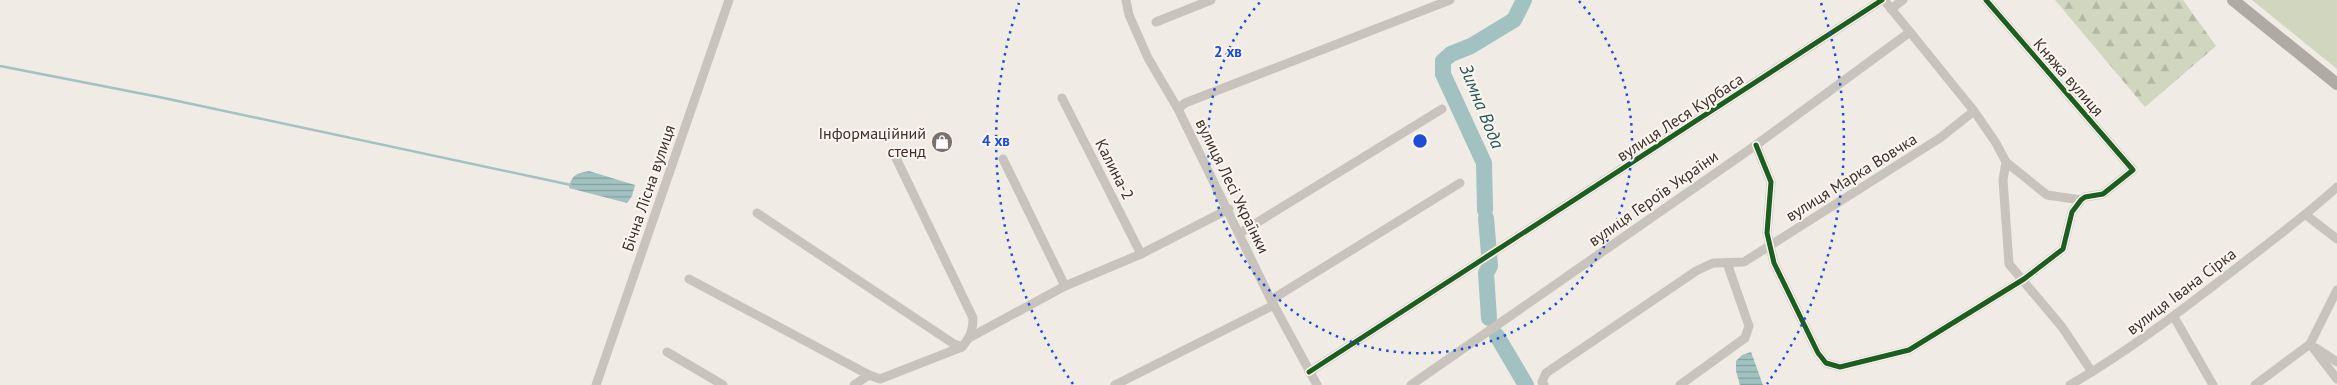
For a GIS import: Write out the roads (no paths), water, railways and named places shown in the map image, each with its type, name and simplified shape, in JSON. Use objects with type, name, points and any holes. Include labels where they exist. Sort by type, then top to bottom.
[{"type":"highway","points":[[2234,0],[2337,84]]},
{"type":"street","name":"Бічна Лісна вулиця","points":[[596,385],[728,0]]},
{"type":"street","name":"вулиця Лесі Українки","points":[[1126,0],[1129,15],[1148,58],[1178,109],[1229,209],[1272,302],[1316,385]]},
{"type":"street","points":[[1156,22],[1212,0]]},
{"type":"street","points":[[1178,109],[1184,104],[1450,0]]},
{"type":"street","points":[[1756,144],[1771,182],[1767,233],[1769,246],[1780,279],[1818,353],[1826,363],[1835,368],[1909,350],[2024,279],[2063,250],[2072,212],[2081,200],[2047,195],[2006,162],[1996,143],[1974,111],[1883,0]]},
{"type":"street","name":"вулиця Леся Курбаса","points":[[1308,372],[1883,0]]},
{"type":"street","points":[[1891,9],[1903,0]]},
{"type":"street","name":"Княжа вулиця","points":[[1986,0],[2133,170],[2104,194],[2085,197],[2081,200]]},
{"type":"street","name":"вулиця Героїв України","points":[[1410,385],[1756,144],[1910,32]]},
{"type":"street","name":"Калина-2","points":[[1062,98],[1141,254]]},
{"type":"street","points":[[1240,233],[1442,109]]},
{"type":"street","name":"вулиця Марка Вовчка","points":[[1544,385],[1542,382],[1546,373],[1696,271],[1713,263],[1744,262],[1940,138],[1974,111]]},
{"type":"street","points":[[896,158],[973,318],[970,337]]},
{"type":"street","points":[[1003,159],[1065,286]]},
{"type":"street","points":[[2006,162],[2003,180],[2010,264],[2062,327],[2092,372]]},
{"type":"street","points":[[1115,385],[1272,302],[1460,183]]},
{"type":"street","name":"вулиця Івана Сірка","points":[[2070,385],[2174,317],[2306,215],[2337,188]]},
{"type":"street","points":[[690,279],[869,375],[880,379],[958,345],[1065,286],[1141,254],[1229,209]]},
{"type":"street","points":[[757,213],[958,345]]},
{"type":"street","points":[[2306,215],[2337,238]]},
{"type":"street","points":[[1680,385],[1745,338],[1749,326],[1727,263]]},
{"type":"street","points":[[2255,385],[2310,344],[2337,290]]},
{"type":"street","points":[[2174,317],[2213,385]]},
{"type":"street","points":[[2310,344],[2337,362]]},
{"type":"street","points":[[2310,344],[2337,379]]},
{"type":"street","points":[[667,352],[723,385]]},
{"type":"street","points":[[854,385],[869,375]]},
{"type":"water","points":[[589,171],[635,185],[632,196],[627,203],[569,188],[571,180],[575,175]]},
{"type":"water","points":[[1751,352],[1763,385],[1740,385],[1736,371],[1736,361],[1742,355]]},
{"type":"waterway","name":"Зимна Вода","points":[[1485,210],[1484,163],[1443,74],[1443,61],[1451,54],[1471,46],[1514,20],[1524,0]]},
{"type":"waterway","points":[[0,66],[159,97],[571,185]]},
{"type":"waterway","name":"Зимна Вода","points":[[1486,218],[1490,266],[1486,273],[1489,318]]},
{"type":"waterway","name":"Зимна Вода","points":[[1497,336],[1526,385]]},
{"type":"place","name":"Інформаційний стенд","points":[[942,142]]}]
